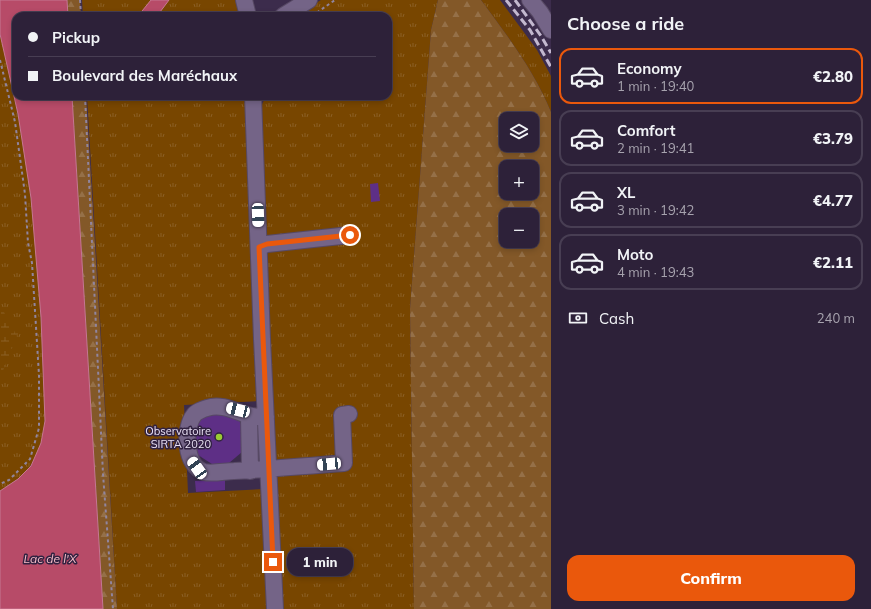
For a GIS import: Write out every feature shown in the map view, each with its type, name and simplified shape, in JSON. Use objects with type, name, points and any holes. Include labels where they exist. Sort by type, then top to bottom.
[{"type":"lane","points":[[244,0],[247,12]]},
{"type":"lane","points":[[290,12],[309,0]]},
{"type":"lane","points":[[530,0],[540,12],[551,30]]},
{"type":"lane","points":[[253,100],[275,609]]},
{"type":"lane","points":[[259,247],[267,244],[350,235]]},
{"type":"lane","points":[[266,418],[249,416],[238,410],[225,407],[208,407],[195,414],[191,422],[188,438],[189,457],[197,468],[205,472],[250,471],[344,463],[342,415],[349,414]]},
{"type":"lane","points":[[249,416],[250,471]]},
{"type":"path","points":[[80,0],[81,12]]},
{"type":"path","points":[[318,12],[335,0]]},
{"type":"path","points":[[0,60],[15,122],[25,194],[28,244],[32,263],[39,374],[39,428],[30,459],[9,480],[0,484]]},
{"type":"path","points":[[85,100],[103,474],[113,609]]},
{"type":"green space","points":[[67,0],[80,0],[81,12],[68,12]]},
{"type":"green space","points":[[82,0],[239,0],[240,12],[83,12]]},
{"type":"green space","points":[[321,0],[438,0],[431,30],[410,309],[414,609],[280,609],[259,111],[264,100],[392,100],[392,12],[301,12]]},
{"type":"green space","points":[[438,0],[481,0],[529,68],[551,112],[551,609],[414,609],[410,309],[431,30]]},
{"type":"green space","points":[[481,0],[500,0],[537,50],[551,76],[551,112],[529,68]]},
{"type":"green space","points":[[0,36],[6,56],[12,86],[12,100],[15,100],[26,160],[40,300],[45,407],[43,435],[38,453],[30,467],[20,477],[0,491]]},
{"type":"green space","points":[[72,100],[86,100],[117,609],[103,609]]},
{"type":"green space","points":[[87,100],[247,100],[260,401],[184,405],[188,493],[264,489],[269,609],[117,609]]},
{"type":"green space","points":[[0,305],[17,336],[0,378]]},
{"type":"water","name":"Lac de l'X","points":[[0,0],[67,0],[68,12],[12,12],[12,87],[0,34]]},
{"type":"water","points":[[151,0],[169,0],[160,12],[141,12]]},
{"type":"water","name":"Lac de l'X","points":[[15,100],[72,100],[103,609],[0,609],[0,491],[18,479],[31,466],[41,443],[45,421],[41,317],[31,198]]},
{"type":"building","points":[[378,183],[380,201],[371,202],[370,184]]},
{"type":"building","name":"Observatoire SIRTA 2020","points":[[213,411],[238,419],[243,427],[242,452],[229,463],[221,465],[212,464],[198,455],[192,438],[198,421]]},
{"type":"building","points":[[225,479],[225,490],[196,492],[195,481]]},
{"type":"railway","points":[[506,0],[530,30],[551,67]]},
{"type":"railway","points":[[515,0],[541,36],[551,53]]},
{"type":"place","name":"Observatoire SIRTA 2020","points":[[219,437]]},
{"type":"route","points":[[273,562],[259,247],[267,244],[350,235]]}]
